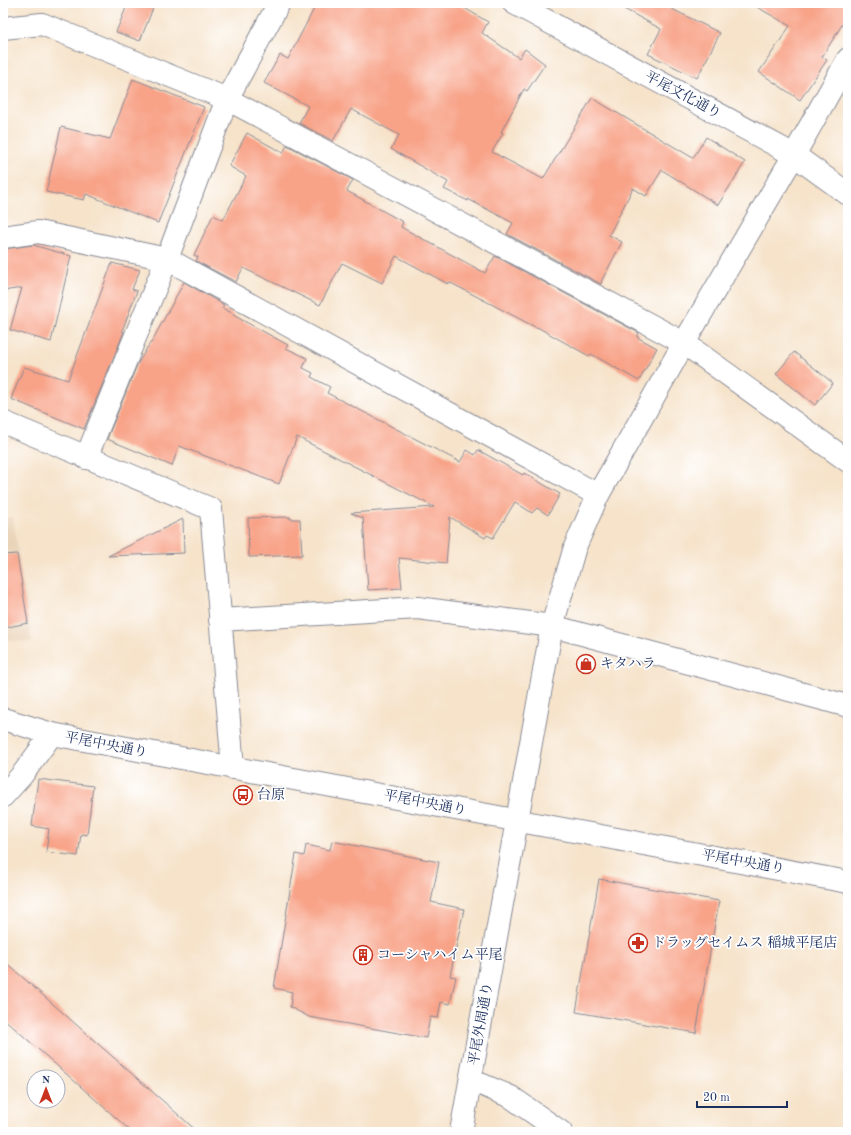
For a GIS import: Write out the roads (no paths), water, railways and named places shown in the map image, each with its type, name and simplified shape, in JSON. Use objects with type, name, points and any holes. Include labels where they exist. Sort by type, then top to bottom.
[{"type":"street","points":[[86,458],[167,259],[227,100],[279,3]]},
{"type":"street","name":"平尾文化通り","points":[[514,3],[794,155],[848,194]]},
{"type":"street","points":[[3,28],[42,24],[227,100],[684,343],[848,461]]},
{"type":"street","name":"平尾外周通り","points":[[461,1132],[552,626],[574,547],[598,495],[848,59]]},
{"type":"street","points":[[3,237],[38,232],[167,259],[598,495]]},
{"type":"street","points":[[3,422],[211,509],[233,768]]},
{"type":"street","points":[[220,620],[418,608],[552,626],[848,706]]},
{"type":"street","name":"平尾中央通り","points":[[3,719],[52,734],[848,882]]},
{"type":"street","points":[[3,796],[22,775],[52,734]]},
{"type":"street","points":[[471,1080],[511,1097],[561,1132]]},
{"type":"place","name":"キタハラ","points":[[586,664]]},
{"type":"place","name":"台原","points":[[243,795]]},
{"type":"place","name":"ドラッグセイムス 稲城平尾店","points":[[638,943]]},
{"type":"place","name":"コーシャハイム平尾","points":[[363,955]]}]
